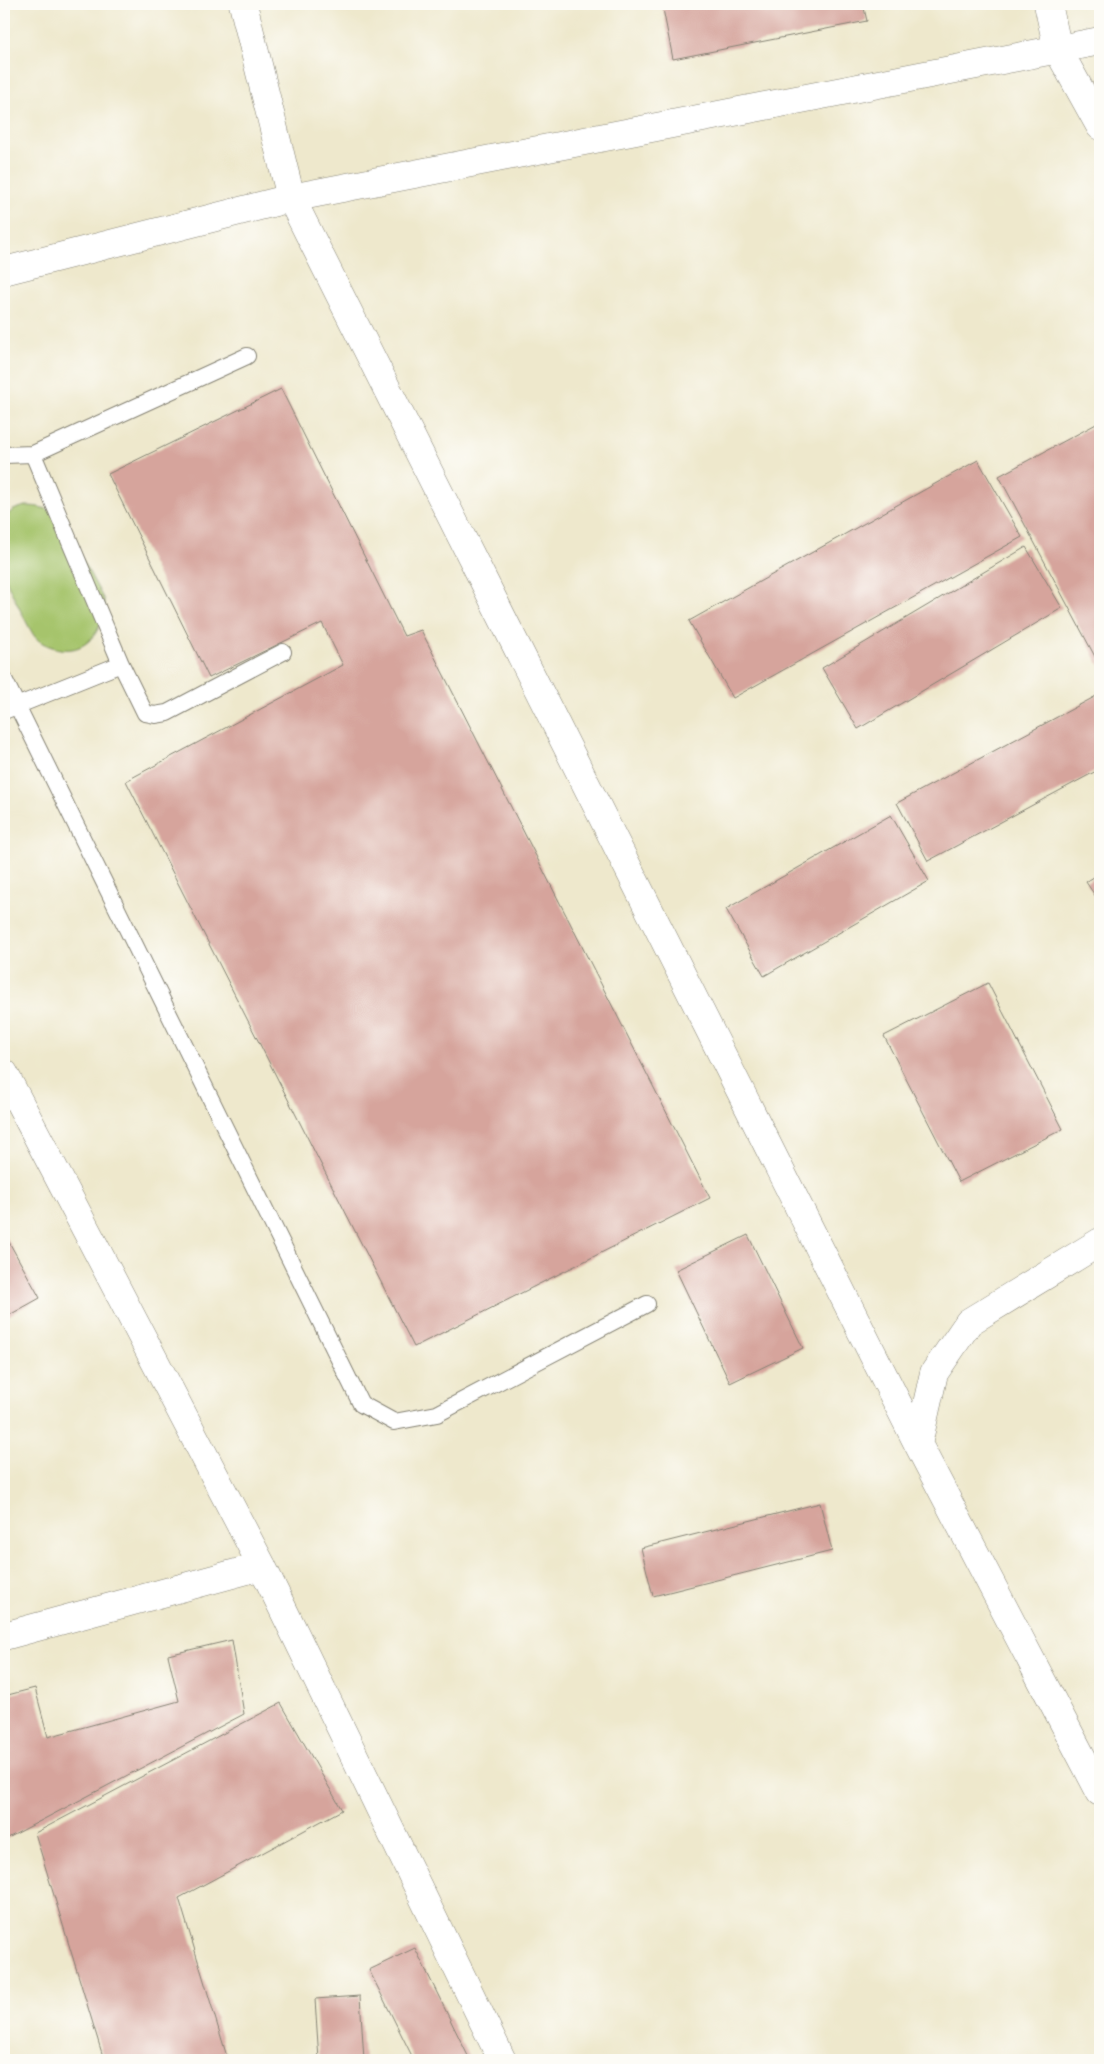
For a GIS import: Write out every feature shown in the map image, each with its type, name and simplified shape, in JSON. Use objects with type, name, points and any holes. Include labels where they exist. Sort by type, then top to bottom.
[{"type":"street","points":[[243,4],[291,198],[918,1444],[1100,1792]]},
{"type":"street","points":[[1048,4],[1058,50],[1100,126]]},
{"type":"street","points":[[4,272],[291,198],[1100,41]]},
{"type":"street","points":[[4,1073],[262,1566],[502,2060]]},
{"type":"street","points":[[918,1444],[934,1373],[969,1322],[1100,1242]]},
{"type":"street","points":[[4,1636],[262,1566]]},
{"type":"lane","points":[[4,455],[33,454],[248,356]]},
{"type":"lane","points":[[33,454],[121,664],[145,713],[155,716],[168,712],[283,652]]},
{"type":"lane","points":[[10,708],[121,664]]},
{"type":"lane","points":[[4,679],[10,708],[361,1404],[394,1422],[437,1414],[647,1304]]},
{"type":"green space","points":[[25,506],[43,508],[59,516],[104,600],[101,622],[97,631],[91,639],[74,649],[52,647],[37,639],[32,633],[4,575],[4,518],[13,510]]},
{"type":"building","points":[[662,4],[863,4],[867,21],[673,59]]},
{"type":"building","points":[[281,389],[404,636],[421,630],[710,1198],[414,1347],[126,781],[343,665],[322,623],[209,678],[108,474]]},
{"type":"building","points":[[1100,422],[1100,666],[999,476]]},
{"type":"building","points":[[978,460],[1022,537],[733,698],[689,621]]},
{"type":"building","points":[[1026,547],[1062,608],[858,729],[822,668]]},
{"type":"building","points":[[1100,694],[1100,769],[928,861],[897,803]]},
{"type":"building","points":[[891,815],[929,881],[764,976],[726,909]]},
{"type":"building","points":[[1100,873],[1100,903],[1086,882]]},
{"type":"building","points":[[988,983],[1063,1129],[959,1182],[884,1036]]},
{"type":"building","points":[[4,1233],[40,1298],[4,1318]]},
{"type":"building","points":[[748,1235],[803,1348],[730,1383],[676,1270]]},
{"type":"building","points":[[820,1503],[832,1551],[653,1596],[641,1548]]},
{"type":"building","points":[[232,1640],[244,1714],[6,1839],[4,1830],[4,1696],[35,1688],[48,1737],[179,1701],[168,1655]]},
{"type":"building","points":[[281,1703],[342,1810],[179,1898],[228,2060],[104,2060],[35,1833]]},
{"type":"building","points":[[415,1948],[470,2060],[414,2060],[369,1970]]},
{"type":"building","points":[[360,1996],[364,2060],[319,2060],[315,1999]]}]
